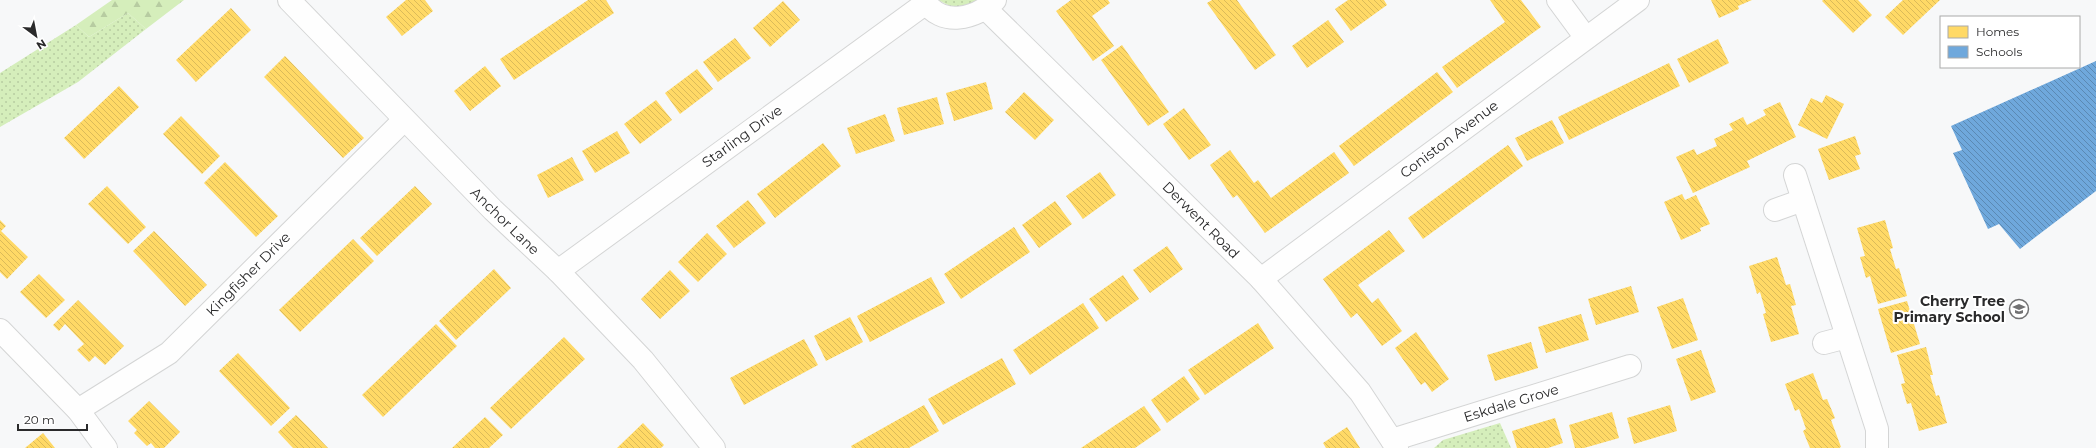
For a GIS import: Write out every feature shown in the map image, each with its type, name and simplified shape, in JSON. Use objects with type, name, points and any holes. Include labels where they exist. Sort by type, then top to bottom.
[{"type":"street","name":"Anchor Lane","points":[[289,0],[404,120],[493,210],[558,271],[643,360],[714,448]]},
{"type":"street","points":[[1558,0],[1586,38]]},
{"type":"street","name":"Coniston Avenue","points":[[1261,279],[1638,0]]},
{"type":"street","name":"Derwent Road","points":[[925,1],[936,11],[948,16],[961,18],[974,15],[990,5],[1261,279],[1360,392],[1394,444]]},
{"type":"street","name":"Starling Drive","points":[[558,271],[925,1]]},
{"type":"street","name":"Kingfisher Drive","points":[[78,410],[169,353],[404,120]]},
{"type":"street","points":[[1795,175],[1877,429],[1877,448]]},
{"type":"street","points":[[1775,210],[1803,200]]},
{"type":"street","points":[[0,330],[78,410],[106,448]]},
{"type":"street","points":[[1824,343],[1847,337]]},
{"type":"street","name":"Eskdale Grove","points":[[1394,444],[1630,366]]},
{"type":"green space","points":[[112,0],[184,0],[146,29],[128,13],[89,37],[76,25]]},
{"type":"green space","points":[[938,0],[984,0],[954,8]]},
{"type":"green space","points":[[128,13],[146,29],[78,82],[0,127],[0,73],[76,25],[89,37]]},
{"type":"green space","points":[[1500,423],[1511,448],[1434,448],[1443,440]]},
{"type":"building: Homes","points":[[406,0],[425,0],[433,11],[402,36],[386,17]]},
{"type":"building: Homes","points":[[588,0],[606,0],[614,13],[514,80],[500,59]]},
{"type":"building: Homes","points":[[1071,0],[1108,0],[1110,3],[1092,16],[1114,46],[1093,61],[1056,11]]},
{"type":"building: Homes","points":[[1212,0],[1237,0],[1276,55],[1255,70],[1207,3]]},
{"type":"building: Homes","points":[[1348,0],[1384,0],[1387,5],[1351,31],[1335,9]]},
{"type":"building: Homes","points":[[1490,0],[1521,0],[1541,27],[1457,88],[1442,67],[1505,22]]},
{"type":"building: Homes","points":[[1711,0],[1752,0],[1738,6],[1739,9],[1719,18]]},
{"type":"building: Homes","points":[[1858,0],[1872,15],[1853,33],[1822,1]]},
{"type":"building: Homes","points":[[1903,0],[1940,0],[1903,35],[1885,17]]},
{"type":"building: Homes","points":[[783,1],[800,20],[770,47],[753,28]]},
{"type":"building: Homes","points":[[231,8],[251,30],[196,82],[176,60]]},
{"type":"building: Homes","points":[[1328,20],[1344,42],[1307,68],[1292,46]]},
{"type":"building: Homes","points":[[735,38],[751,58],[718,82],[703,62]]},
{"type":"building: Homes","points":[[1718,39],[1729,63],[1689,83],[1677,59]]},
{"type":"building: Homes","points":[[1122,45],[1169,112],[1148,126],[1101,60]]},
{"type":"building: Homes","points":[[285,56],[364,138],[343,158],[264,77]]},
{"type":"building: Homes","points":[[1669,63],[1680,86],[1569,140],[1558,117]]},
{"type":"building: Homes","points":[[485,66],[501,86],[470,111],[454,91]]},
{"type":"building: Homes","points":[[697,69],[713,89],[680,114],[665,93]]},
{"type":"building: Homes","points":[[1437,72],[1453,92],[1354,166],[1339,146]]},
{"type":"building: Homes","points":[[986,82],[993,109],[954,121],[946,93]]},
{"type":"building: Homes","points":[[119,86],[139,107],[84,159],[64,138]]},
{"type":"building: Homes","points":[[1024,92],[1054,120],[1035,140],[1005,112]]},
{"type":"building: Homes","points":[[1826,95],[1844,104],[1827,139],[1798,125],[1811,98],[1822,103]]},
{"type":"building: Homes","points":[[937,97],[944,124],[904,135],[897,108]]},
{"type":"building: Homes","points":[[656,100],[672,120],[640,144],[624,124]]},
{"type":"building: Homes","points":[[1780,102],[1796,137],[1747,161],[1750,167],[1693,193],[1676,157],[1694,149],[1697,155],[1717,146],[1714,139],[1733,130],[1729,124],[1743,117],[1747,125],[1766,115],[1763,110]]},
{"type":"building: Homes","points":[[1184,108],[1211,145],[1189,160],[1163,124]]},
{"type":"building: Homes","points":[[885,114],[895,141],[856,154],[847,128]]},
{"type":"building: Homes","points":[[181,116],[220,156],[202,174],[163,134]]},
{"type":"building: Homes","points":[[1552,120],[1564,143],[1527,161],[1515,138]]},
{"type":"building: Homes","points":[[617,131],[630,153],[595,173],[582,151]]},
{"type":"building: Homes","points":[[1855,136],[1861,154],[1855,156],[1860,169],[1829,180],[1818,149]]},
{"type":"building: Homes","points":[[823,143],[841,166],[775,218],[757,194]]},
{"type":"building: Homes","points":[[1508,145],[1523,166],[1423,239],[1408,218]]},
{"type":"building: Homes","points":[[1230,150],[1254,183],[1258,180],[1271,198],[1334,152],[1349,173],[1265,233],[1237,195],[1233,198],[1210,165]]},
{"type":"building: Homes","points":[[572,157],[584,180],[548,198],[537,175]]},
{"type":"building: Homes","points":[[225,162],[278,216],[256,237],[204,183]]},
{"type":"building: Homes","points":[[1100,172],[1116,195],[1083,219],[1066,196]]},
{"type":"building: Homes","points":[[107,186],[146,227],[128,244],[88,204]]},
{"type":"building: Homes","points":[[415,186],[432,204],[377,256],[360,238]]},
{"type":"building: Homes","points":[[1682,194],[1685,200],[1696,195],[1710,224],[1700,228],[1701,231],[1681,240],[1664,202]]},
{"type":"building: Homes","points":[[748,200],[766,223],[734,248],[716,226]]},
{"type":"building: Homes","points":[[1055,201],[1072,224],[1039,248],[1022,225]]},
{"type":"building: Homes","points":[[0,220],[6,226],[1,231],[28,257],[7,279],[0,272]]},
{"type":"building: Homes","points":[[1885,220],[1893,248],[1890,249],[1896,269],[1899,268],[1907,296],[1878,304],[1870,276],[1866,278],[1860,257],[1865,256],[1857,228]]},
{"type":"building: Homes","points":[[1014,227],[1030,252],[961,299],[944,274]]},
{"type":"building: Homes","points":[[1389,230],[1405,251],[1358,285],[1372,303],[1378,298],[1402,331],[1382,346],[1357,313],[1351,318],[1323,279]]},
{"type":"building: Homes","points":[[154,231],[207,285],[185,306],[133,251]]},
{"type":"building: Homes","points":[[707,233],[727,254],[698,282],[678,262]]},
{"type":"building: Homes","points":[[353,239],[374,261],[300,332],[279,310]]},
{"type":"building: Homes","points":[[1167,246],[1183,269],[1150,293],[1133,270]]},
{"type":"building: Homes","points":[[1777,257],[1786,285],[1790,284],[1796,305],[1791,306],[1799,334],[1771,342],[1763,314],[1766,313],[1760,292],[1757,294],[1749,266]]},
{"type":"building: Homes","points":[[494,269],[511,288],[456,340],[439,321]]},
{"type":"building: Homes","points":[[670,270],[690,291],[660,319],[641,299]]},
{"type":"building: Homes","points":[[39,274],[65,300],[46,318],[20,292]]},
{"type":"building: Homes","points":[[1123,275],[1139,299],[1106,322],[1089,299]]},
{"type":"building: Homes","points":[[931,277],[945,303],[870,342],[857,316]]},
{"type":"building: Homes","points":[[1631,286],[1639,312],[1596,325],[1588,299]]},
{"type":"building: Homes","points":[[1683,298],[1698,340],[1672,349],[1657,307]]},
{"type":"building: Homes","points":[[78,300],[124,346],[105,365],[95,356],[89,362],[77,350],[84,344],[65,324],[59,331],[53,325]]},
{"type":"building: Homes","points":[[1907,301],[1920,344],[1891,353],[1878,309]]},
{"type":"building: Homes","points":[[1083,303],[1099,328],[1030,375],[1013,350]]},
{"type":"building: Homes","points":[[1581,314],[1589,340],[1546,353],[1538,327]]},
{"type":"building: Homes","points":[[850,317],[863,342],[826,361],[814,336]]},
{"type":"building: Homes","points":[[1258,323],[1274,348],[1205,395],[1188,370]]},
{"type":"building: Homes","points":[[436,324],[457,346],[383,417],[362,395]]},
{"type":"building: Homes","points":[[1416,332],[1449,379],[1432,392],[1425,382],[1421,385],[1395,348]]},
{"type":"building: Homes","points":[[564,337],[585,359],[511,429],[490,408]]},
{"type":"building: Homes","points":[[804,339],[818,365],[744,405],[730,378]]},
{"type":"building: Homes","points":[[1531,342],[1538,368],[1495,381],[1487,355]]},
{"type":"building: Homes","points":[[1926,347],[1933,375],[1930,375],[1936,396],[1939,395],[1947,423],[1919,431],[1911,403],[1907,404],[1901,384],[1905,383],[1897,355]]},
{"type":"building: Homes","points":[[1701,350],[1716,392],[1691,401],[1676,359]]},
{"type":"building: Homes","points":[[238,353],[290,408],[271,426],[219,371]]},
{"type":"building: Homes","points":[[1002,358],[1016,384],[943,425],[928,399]]},
{"type":"building: Homes","points":[[1813,373],[1823,400],[1827,399],[1835,418],[1831,420],[1841,447],[1839,448],[1810,448],[1803,431],[1806,429],[1799,409],[1795,411],[1785,384]]},
{"type":"building: Homes","points":[[1184,376],[1200,399],[1167,423],[1151,400]]},
{"type":"building: Homes","points":[[149,401],[180,432],[164,448],[155,448],[151,443],[147,446],[134,433],[137,430],[128,421]]},
{"type":"building: Homes","points":[[924,405],[939,431],[909,448],[852,448],[851,446]]},
{"type":"building: Homes","points":[[1670,405],[1677,431],[1634,444],[1627,418]]},
{"type":"building: Homes","points":[[1144,406],[1161,430],[1135,448],[1081,448]]},
{"type":"building: Homes","points":[[1612,412],[1619,438],[1584,448],[1575,448],[1569,425]]},
{"type":"building: Homes","points":[[296,415],[328,448],[293,448],[291,446],[278,432]]},
{"type":"building: Homes","points":[[485,417],[503,435],[489,448],[452,448]]},
{"type":"building: Homes","points":[[1555,418],[1563,443],[1548,448],[1517,448],[1512,431]]},
{"type":"building: Homes","points":[[643,423],[664,445],[661,448],[617,448]]},
{"type":"building: Homes","points":[[1347,427],[1360,448],[1326,448],[1323,443]]},
{"type":"building: Homes","points":[[43,433],[55,448],[25,448]]},
{"type":"building: Schools","points":[[2096,61],[2096,191],[2020,249],[1999,224],[1988,229],[1953,153],[1962,150],[1951,126]]},
{"type":"place","name":"Cherry Tree Primary School","points":[[2019,309]]}]
